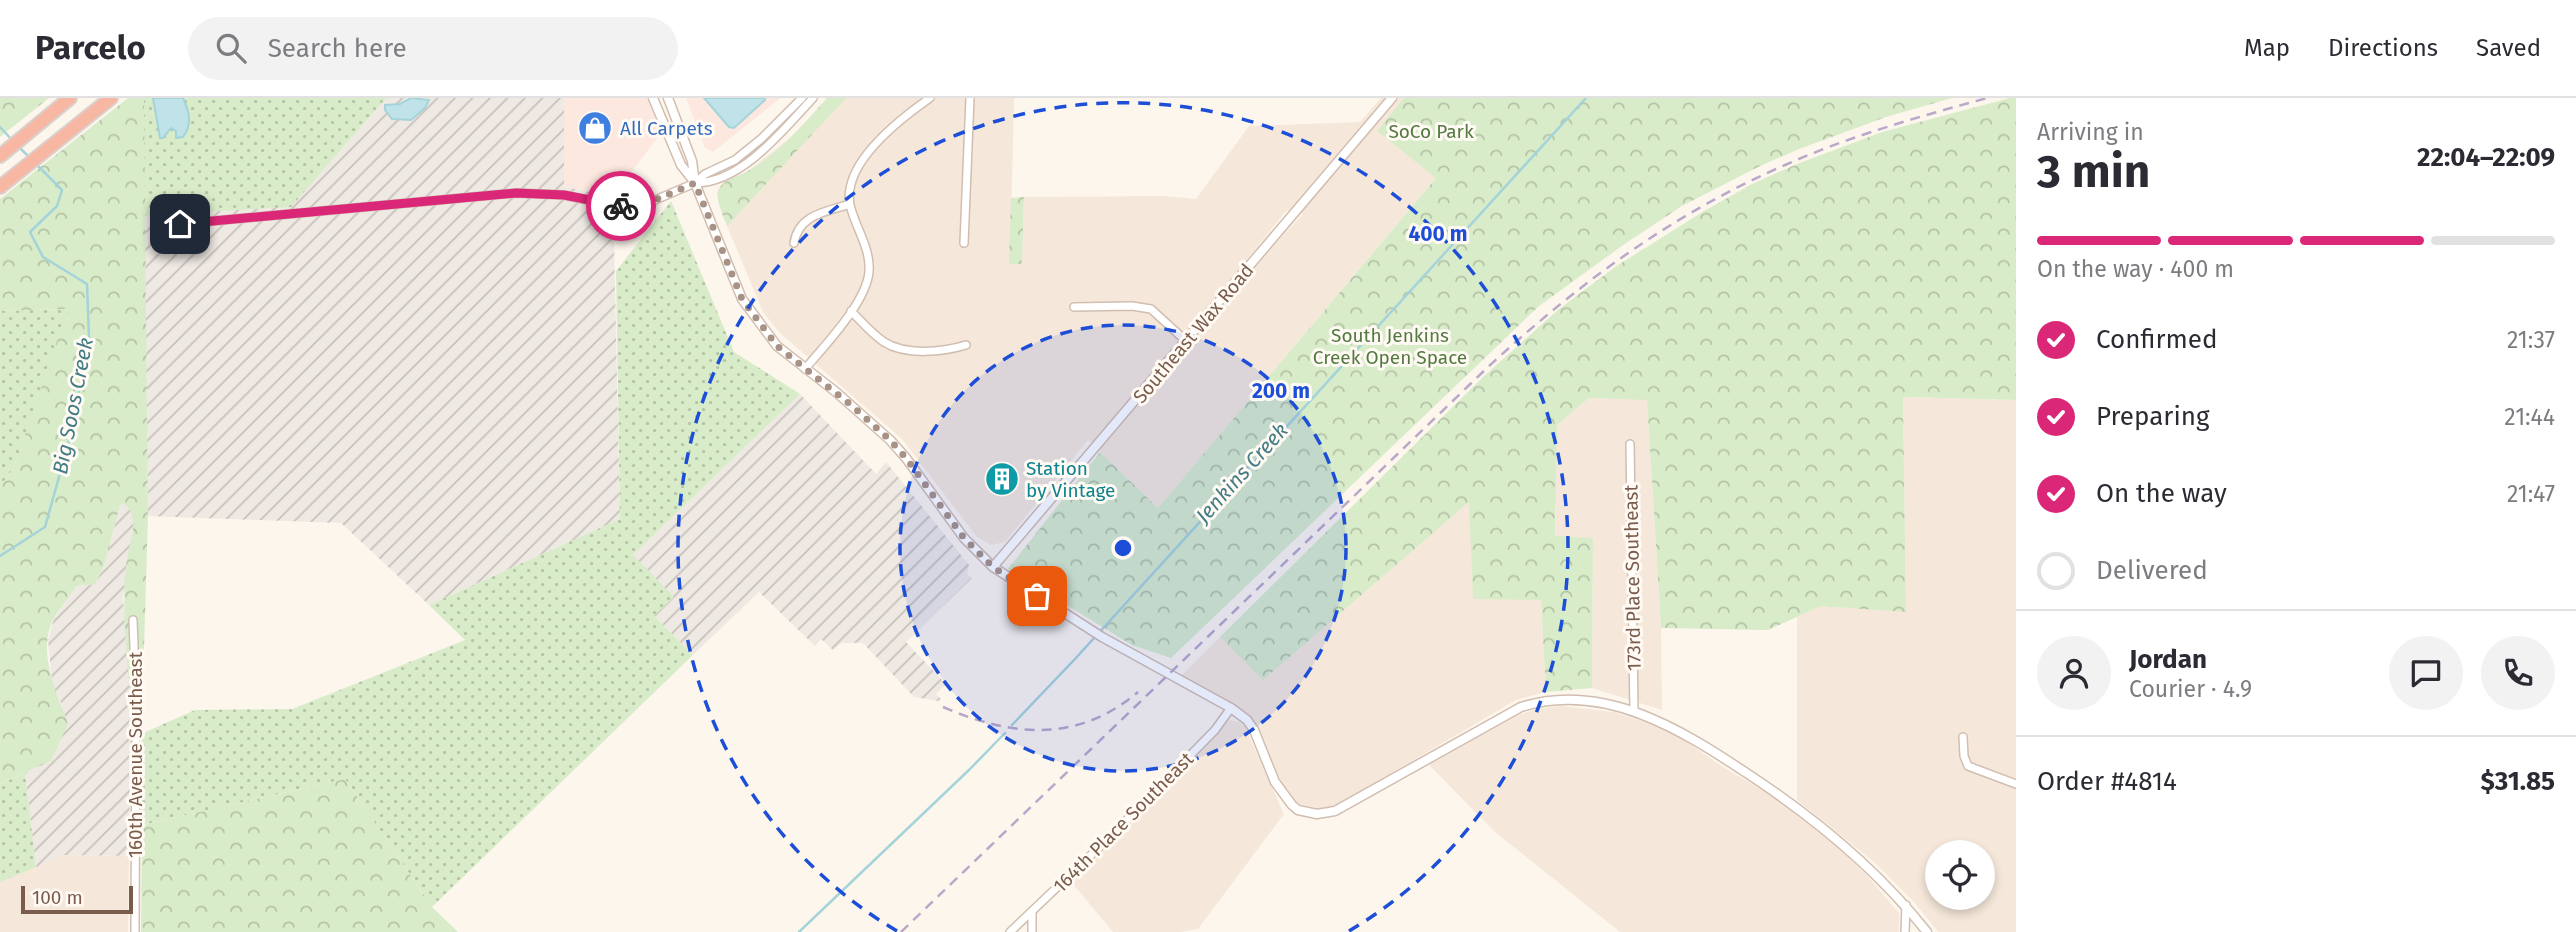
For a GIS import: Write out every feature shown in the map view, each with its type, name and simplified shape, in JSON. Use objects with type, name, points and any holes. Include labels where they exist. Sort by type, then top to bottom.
[{"type":"highway","points":[[3,153],[70,98]]},
{"type":"highway","points":[[0,187],[111,98]]},
{"type":"street","points":[[653,98],[681,165],[695,183]]},
{"type":"street","points":[[668,98],[692,161],[695,183],[742,299],[777,346],[890,440],[964,538],[993,567],[1085,627],[1231,708],[1247,720],[1254,730],[1275,782],[1292,805],[1307,813],[1325,814],[1343,807],[1521,708],[1539,702],[1564,700],[1595,703],[1634,711],[1659,720],[1697,740],[1781,796],[1848,848],[1906,905],[1927,932]]},
{"type":"street","points":[[695,183],[705,174],[727,164],[750,148],[802,98]]},
{"type":"street","points":[[180,224],[524,193],[564,195],[616,206],[648,203],[695,183],[712,181],[750,161],[770,144],[813,98]]},
{"type":"street","points":[[805,369],[851,311],[863,292],[869,270],[869,257],[850,204],[855,170],[881,140],[930,98]]},
{"type":"street","points":[[964,243],[970,98]]},
{"type":"street","name":"Southeast Wax Road","points":[[993,567],[1391,98]]},
{"type":"street","points":[[794,243],[799,226],[813,216],[850,204]]},
{"type":"street","points":[[1074,307],[1132,306],[1151,309],[1186,341]]},
{"type":"street","points":[[851,311],[886,344],[903,349],[939,350],[967,345]]},
{"type":"street","name":"173rd Place Southeast","points":[[1630,444],[1634,711]]},
{"type":"street","name":"160th Avenue Southeast","points":[[133,620],[136,699],[135,932]]},
{"type":"street","name":"164th Place Southeast","points":[[1010,932],[1110,838],[1216,730],[1231,708]]},
{"type":"street","points":[[1964,737],[1964,756],[1968,766],[2014,784]]},
{"type":"street","points":[[1905,932],[1906,905]]},
{"type":"street","points":[[1032,912],[1032,932]]},
{"type":"shaded area","points":[[386,98],[564,98],[564,187],[613,196],[620,519],[429,605],[341,523],[148,516],[144,215],[296,201]]},
{"type":"shaded area","points":[[564,98],[647,98],[661,133],[613,196],[564,187]]},
{"type":"shaded area","points":[[686,98],[781,98],[713,152],[705,148]]},
{"type":"shaded area","points":[[827,98],[1014,98],[1010,264],[1022,263],[1024,197],[1164,196],[1196,199],[1249,126],[1360,122],[1381,98],[1503,98],[1158,508],[1088,440],[1005,542],[991,545],[977,537],[902,439],[779,332],[763,312],[727,226],[717,195],[718,189],[727,180],[747,172],[796,133]],"holes":[[[1286,211],[1303,214],[1258,263],[1244,263]]]},
{"type":"shaded area","points":[[800,394],[876,474],[886,462],[969,565],[967,574],[972,578],[906,642],[946,684],[936,694],[941,699],[938,701],[914,697],[863,643],[842,643],[833,650],[821,639],[815,646],[759,592],[693,655],[654,616],[633,555]]},
{"type":"shaded area","points":[[1903,397],[2016,400],[2016,932],[1938,932],[1915,903],[1874,862],[1797,800],[1797,617],[1821,606],[1906,611]]},
{"type":"shaded area","points":[[1589,398],[1647,399],[1661,628],[1662,710],[1592,688],[1593,539],[1555,537],[1557,425]]},
{"type":"shaded area","points":[[1470,501],[1541,600],[1546,692],[1516,700],[1339,804],[1320,809],[1300,804],[1289,796],[1282,785],[1262,736],[1250,718],[1214,692],[1181,676],[1220,637],[1264,679]]},
{"type":"shaded area","points":[[124,502],[133,514],[134,527],[123,598],[131,710],[129,856],[62,855],[36,867],[25,773],[51,761],[62,705],[52,682],[48,640],[54,618],[76,586],[95,584],[104,566],[120,505]]},
{"type":"shaded area","points":[[1561,706],[1614,712],[1656,726],[1684,740],[1782,802],[1836,845],[1869,878],[1899,913],[1899,932],[1620,932],[1494,831],[1429,765],[1518,715]]},
{"type":"shaded area","points":[[1229,720],[1239,722],[1245,727],[1284,814],[1198,929],[1180,932],[1113,932],[1072,883]]},
{"type":"shaded area","points":[[62,855],[129,856],[128,932],[0,932],[0,882]]},
{"type":"green space","points":[[0,98],[49,98],[0,137]]},
{"type":"green space","points":[[128,98],[144,98],[148,516],[142,715],[133,715],[131,710],[124,592],[133,521],[124,503],[120,505],[104,566],[95,584],[76,586],[56,614],[49,631],[47,644],[50,671],[68,724],[51,761],[0,784],[0,487],[14,467],[68,309],[0,311],[0,199]]},
{"type":"green space","points":[[144,98],[386,98],[291,207],[144,215]]},
{"type":"green space","points":[[827,98],[846,98],[727,226],[718,197],[722,185],[768,157],[810,118]]},
{"type":"green space","points":[[1404,98],[1952,98],[1886,117],[1758,167],[1682,206],[1626,243],[1539,306],[1171,658],[1132,645],[1008,569],[1100,452],[1158,508],[1436,178],[1377,131]]},
{"type":"green space","points":[[2016,98],[2016,400],[1903,397],[1906,612],[1821,606],[1768,630],[1661,628],[1647,400],[1589,398],[1557,425],[1555,536],[1593,538],[1592,688],[1546,692],[1541,600],[1473,599],[1469,502],[1263,680],[1220,637],[1482,378],[1559,309],[1615,267],[1704,211],[1752,184],[1797,164],[1882,132]]},
{"type":"green space","points":[[1024,197],[1022,264],[1009,264],[1011,198]]},
{"type":"green space","points":[[671,201],[734,352],[800,394],[633,555],[674,597],[654,616],[693,655],[432,907],[345,779],[142,825],[141,734],[195,710],[292,709],[465,640],[429,605],[620,519],[616,271]]},
{"type":"green space","points":[[69,309],[14,467],[0,487],[0,311]]},
{"type":"green space","points":[[25,773],[36,867],[0,882],[0,784]]},
{"type":"green space","points":[[345,779],[432,907],[458,932],[141,932],[142,825]]},
{"type":"water","points":[[153,98],[183,98],[189,118],[183,137],[176,138],[176,131],[171,128],[160,138]]},
{"type":"water","points":[[411,98],[429,100],[425,108],[411,120],[392,119],[385,110],[385,105],[400,104]]},
{"type":"water","points":[[704,98],[765,100],[734,128],[729,127]]},
{"type":"waterway","name":"Jenkins Creek","points":[[1012,725],[1586,98]]},
{"type":"waterway","name":"Big Soos Creek","points":[[0,127],[12,140]]},
{"type":"waterway","name":"Big Soos Creek","points":[[19,147],[29,157]]},
{"type":"waterway","name":"Big Soos Creek","points":[[0,556],[45,527],[71,434],[89,337],[87,284],[43,257],[30,232],[57,206],[62,190],[36,164]]},
{"type":"waterway","name":"Jenkins Creek","points":[[799,932],[1005,733]]},
{"type":"railway","points":[[901,932],[1488,367],[1556,307],[1628,253],[1743,184],[1859,136],[1987,98]]},
{"type":"railway","points":[[943,707],[994,724],[1044,730],[1092,720],[1115,709],[1138,692]]},
{"type":"way so far","points":[[621,206],[648,203],[695,183],[742,299],[777,346],[866,417],[890,440],[964,538],[993,567],[1037,596]]},
{"type":"place","name":"All Carpets","points":[[595,128]]},
{"type":"place","name":"Station by Vintage","points":[[1002,479]]},
{"type":"route","points":[[180,224],[516,193],[548,193],[621,206]]},
{"type":"park label","name":"SoCo Park","points":[[1431,131]]},
{"type":"park label","name":"South Jenkins Creek Open Space","points":[[1390,346]]}]
